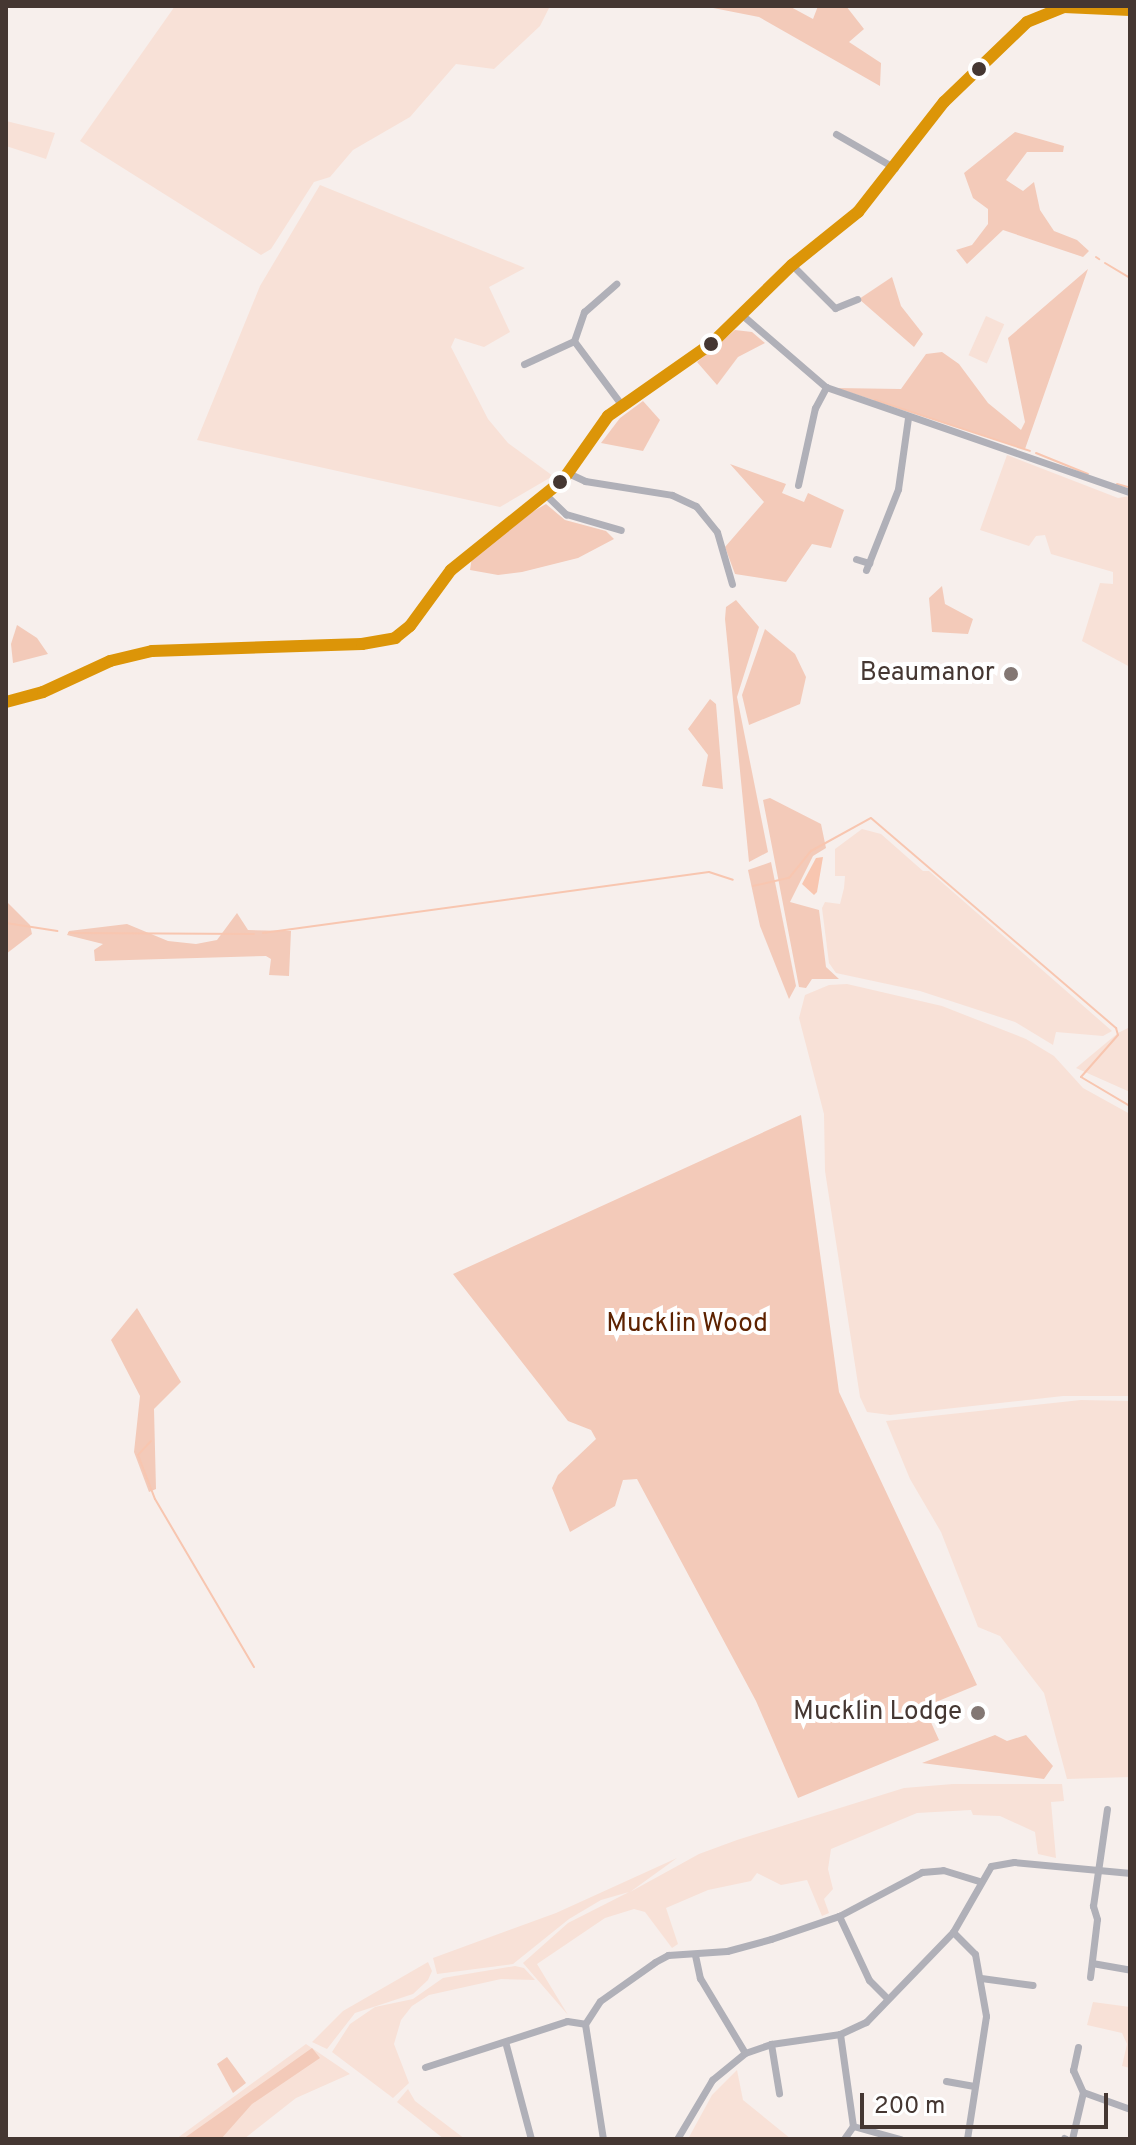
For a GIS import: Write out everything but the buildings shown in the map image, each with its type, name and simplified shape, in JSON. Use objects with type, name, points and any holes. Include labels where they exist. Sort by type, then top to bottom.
[{"type":"street","points":[[6,702],[43,692],[110,661],[152,651],[362,644],[395,638],[410,626],[451,570],[546,495],[568,473],[596,428],[621,404],[711,344],[792,265],[858,212],[944,102],[1040,10],[1064,7],[1130,10]]},
{"type":"street","points":[[836,134],[895,168]]},
{"type":"street","points":[[792,265],[835,308],[857,299]]},
{"type":"street","points":[[524,364],[535,356],[574,341],[584,312],[616,284]]},
{"type":"street","points":[[606,292],[614,302]]},
{"type":"street","points":[[741,314],[826,387],[908,418],[1130,492]]},
{"type":"street","points":[[574,341],[621,404]]},
{"type":"street","points":[[531,346],[535,356]]},
{"type":"street","points":[[798,485],[815,408],[826,387]]},
{"type":"street","points":[[856,559],[868,566],[898,489],[908,418]]},
{"type":"street","points":[[568,473],[585,481],[672,495],[696,506],[717,532],[732,584]]},
{"type":"street","points":[[546,495],[566,514],[621,530]]},
{"type":"street","points":[[1090,1977],[1104,1812]]},
{"type":"street","points":[[677,2139],[703,2091],[745,2053],[771,2044],[840,2034],[866,2022],[953,1932],[979,1881],[1000,1863],[1130,1873]]},
{"type":"street","points":[[603,2139],[585,2024],[600,2001],[655,1962],[668,1955],[695,1955],[771,1939],[839,1916],[922,1872],[943,1870],[979,1881]]},
{"type":"street","points":[[839,1916],[869,1980],[887,1998]]},
{"type":"street","points":[[953,1932],[968,1943],[981,1978],[986,2016],[967,2139]]},
{"type":"street","points":[[695,1955],[700,1978],[745,2053]]},
{"type":"street","points":[[1092,1963],[1130,1970]]},
{"type":"street","points":[[1008,1979],[1011,1969]]},
{"type":"street","points":[[981,1978],[1008,1979],[1033,1985]]},
{"type":"street","points":[[879,2008],[888,2017]]},
{"type":"street","points":[[425,2067],[434,2062],[506,2045],[567,2021],[585,2024]]},
{"type":"street","points":[[840,2034],[853,2126],[844,2139]]},
{"type":"street","points":[[771,2044],[779,2093]]},
{"type":"street","points":[[506,2045],[531,2139]]},
{"type":"street","points":[[1072,2139],[1083,2092],[1074,2062],[1078,2047]]},
{"type":"street","points":[[431,2052],[434,2062]]},
{"type":"street","points":[[1074,2062],[1085,2064]]},
{"type":"street","points":[[946,2081],[973,2086]]},
{"type":"street","points":[[1083,2092],[1130,2109]]},
{"type":"street","points":[[853,2126],[900,2139]]},
{"type":"shaded area","points":[[175,6],[550,6],[540,26],[494,69],[456,64],[410,117],[353,150],[330,177],[314,182],[271,249],[261,255],[80,141]]},
{"type":"shaded area","points":[[6,121],[55,133],[46,159],[6,146]]},
{"type":"shaded area","points":[[320,185],[525,268],[489,287],[510,332],[484,347],[455,338],[451,347],[488,419],[508,443],[553,476],[500,507],[197,440],[260,286]]},
{"type":"shaded area","points":[[986,316],[1004,324],[987,363],[969,355]]},
{"type":"shaded area","points":[[1007,455],[1118,498],[1130,496],[1130,667],[1082,641],[1100,583],[1113,584],[1113,572],[1051,554],[1045,535],[1036,536],[1029,546],[980,530]]},
{"type":"shaded area","points":[[862,829],[881,834],[923,871],[929,871],[1112,1031],[1103,1036],[1056,1032],[1053,1045],[1015,1022],[920,991],[836,973],[829,963],[822,908],[825,902],[840,904],[844,888],[845,876],[835,876],[835,849]]},
{"type":"shaded area","points":[[823,857],[814,895],[802,884],[816,858]]},
{"type":"shaded area","points":[[847,984],[942,1006],[1026,1039],[1054,1056],[1083,1088],[1130,1114],[1130,1396],[1063,1396],[890,1415],[867,1412],[860,1397],[825,1171],[824,1114],[799,1018],[805,995],[829,985]]},
{"type":"shaded area","points":[[1130,1027],[1130,1092],[1076,1068],[1118,1033]]},
{"type":"shaded area","points":[[1081,1400],[1130,1401],[1130,1777],[1067,1779],[1044,1693],[1000,1636],[978,1627],[941,1532],[910,1479],[886,1421]]},
{"type":"shaded area","points":[[953,1784],[1062,1784],[1064,1801],[1051,1802],[1056,1858],[1038,1854],[1035,1832],[1000,1816],[973,1815],[971,1810],[917,1813],[831,1849],[828,1869],[833,1889],[824,1899],[829,1913],[822,1916],[807,1880],[781,1885],[757,1873],[751,1881],[708,1890],[666,1908],[678,1944],[672,1948],[645,1912],[634,1909],[605,1918],[537,1964],[568,2015],[523,1963],[568,1923],[629,1892],[601,1900],[569,1919],[513,1964],[437,1974],[433,1958],[556,1913],[677,1858],[630,1892],[699,1854],[737,1840],[904,1788]]},
{"type":"shaded area","points":[[428,1962],[432,1971],[428,1980],[413,1994],[355,2013],[327,2049],[312,2042],[343,2011]]},
{"type":"shaded area","points":[[515,1966],[524,1968],[535,1980],[501,1979],[429,1995],[412,2006],[401,2020],[394,2044],[409,2083],[393,2098],[332,2052],[350,2024],[375,2007],[413,1999],[443,1978]]},
{"type":"shaded area","points":[[1093,2002],[1130,2007],[1130,2068],[1122,2066],[1127,2044],[1122,2033],[1087,2025]]},
{"type":"shaded area","points":[[306,2044],[350,2074],[296,2098],[244,2139],[176,2139]]},
{"type":"shaded area","points":[[737,2070],[743,2100],[791,2139],[688,2139],[712,2095]]},
{"type":"shaded area","points":[[408,2089],[415,2101],[465,2139],[444,2139],[397,2102]]},
{"type":"green space","points":[[703,6],[789,6],[813,19],[818,6],[846,6],[864,29],[849,42],[881,63],[880,86],[759,17]]},
{"type":"green space","points":[[1015,132],[1064,146],[1063,152],[1027,152],[1006,180],[1023,191],[1034,182],[1040,210],[1054,231],[1077,240],[1089,251],[1083,257],[1003,230],[967,264],[956,250],[972,245],[988,224],[988,209],[973,198],[964,173]]},
{"type":"green space","points":[[1088,269],[1025,449],[836,388],[901,389],[926,354],[942,352],[959,364],[988,403],[1021,430],[1025,422],[1008,338]]},
{"type":"green space","points":[[892,277],[901,306],[923,334],[914,347],[859,299]]},
{"type":"green space","points":[[735,330],[752,332],[765,343],[738,357],[717,385],[697,362]]},
{"type":"green space","points":[[643,401],[660,420],[643,451],[601,443],[620,418]]},
{"type":"green space","points":[[730,464],[786,484],[782,493],[804,502],[808,493],[844,510],[831,548],[812,544],[786,582],[735,574],[725,547],[764,502]]},
{"type":"green space","points":[[546,504],[565,520],[606,531],[614,539],[578,558],[522,572],[498,575],[470,570],[472,557],[506,527]]},
{"type":"green space","points":[[942,586],[945,604],[973,619],[968,634],[932,632],[929,598]]},
{"type":"green space","points":[[736,600],[759,627],[737,697],[768,852],[749,862],[725,619],[726,607]]},
{"type":"green space","points":[[17,625],[37,638],[48,654],[13,663],[11,644]]},
{"type":"green space","points":[[765,629],[795,654],[806,677],[800,704],[749,725],[742,695]]},
{"type":"green space","points":[[710,699],[716,704],[723,789],[702,786],[708,755],[688,729]]},
{"type":"green space","points":[[770,798],[821,824],[826,848],[813,856],[790,902],[819,910],[826,967],[839,979],[812,979],[806,988],[799,987],[763,800]]},
{"type":"green space","points":[[771,862],[796,986],[789,999],[760,926],[748,870]]},
{"type":"green space","points":[[6,901],[30,925],[32,934],[6,954]]},
{"type":"green space","points":[[237,913],[248,930],[291,931],[289,976],[269,975],[271,959],[266,956],[95,961],[94,950],[103,944],[67,935],[69,931],[127,924],[168,941],[196,944],[217,940]]},
{"type":"green space","name":"Mucklin Wood","points":[[801,1115],[839,1392],[977,1685],[924,1707],[939,1740],[798,1798],[756,1701],[637,1479],[623,1480],[615,1506],[570,1532],[552,1488],[558,1475],[596,1439],[591,1430],[568,1421],[453,1274]]},
{"type":"green space","points":[[137,1308],[181,1382],[154,1409],[156,1489],[149,1492],[134,1452],[140,1396],[111,1340]]},
{"type":"green space","points":[[995,1735],[1007,1741],[1026,1735],[1053,1766],[1044,1779],[922,1763]]},
{"type":"green space","points":[[312,2048],[320,2058],[252,2104],[221,2139],[183,2139]]},
{"type":"green space","points":[[227,2057],[246,2083],[233,2093],[217,2064]]},
{"type":"waterway","points":[[1105,263],[1130,278]]},
{"type":"waterway","points":[[875,400],[1030,451]]},
{"type":"waterway","points":[[1036,453],[1088,474]]},
{"type":"waterway","points":[[1117,484],[1128,487]]},
{"type":"waterway","points":[[753,886],[789,878],[811,851],[871,818],[1116,1028],[1118,1035],[1081,1077],[1130,1106]]},
{"type":"waterway","points":[[263,933],[709,872],[733,880]]},
{"type":"waterway","points":[[6,923],[57,931]]},
{"type":"waterway","points":[[69,933],[254,934]]},
{"type":"waterway","points":[[151,1441],[138,1455],[155,1499],[254,1667]]},
{"type":"transit line","points":[[6,702],[43,692],[110,661],[152,651],[362,644],[395,638],[410,626],[451,570],[563,480],[608,416],[711,344],[792,265],[858,212],[944,102],[1027,22],[1064,7],[1130,10]]},
{"type":"place","name":"Beaumanor","points":[[1011,674]]},
{"type":"place","name":"Mucklin Lodge","points":[[978,1713]]}]
